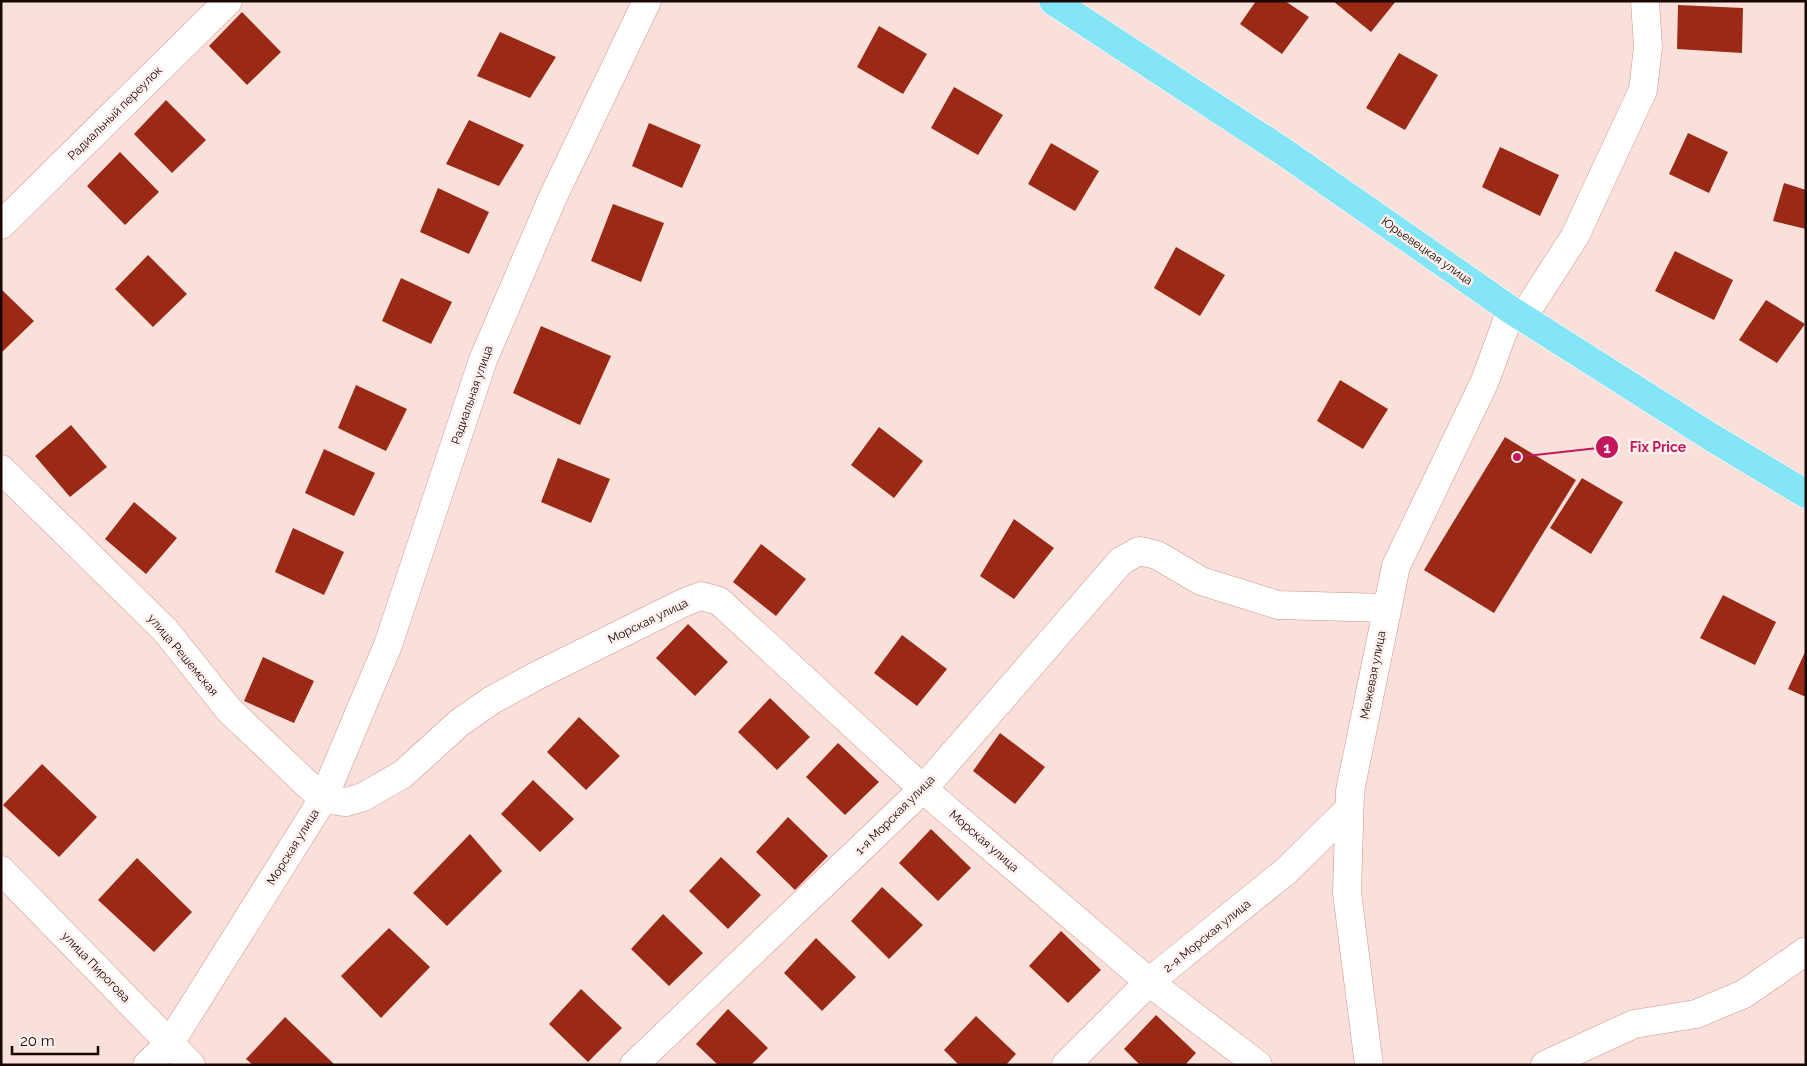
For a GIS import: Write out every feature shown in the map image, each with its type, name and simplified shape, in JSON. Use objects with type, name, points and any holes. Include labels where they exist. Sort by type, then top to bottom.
[{"type":"main road","name":"Юрьевецкая улица","points":[[1053,1],[1284,152],[1517,313],[1711,437],[1806,494]]},
{"type":"street","name":"Радиальный переулок","points":[[1,224],[228,1]]},
{"type":"street","name":"Радиальная улица","points":[[323,799],[388,645],[483,360],[553,197],[647,1]]},
{"type":"street","name":"Межевая улица","points":[[1369,1065],[1347,893],[1349,809],[1350,791],[1396,566],[1517,313],[1575,236],[1643,90],[1648,47],[1645,1]]},
{"type":"street","name":"улица Решемская","points":[[1,469],[165,630],[229,710],[323,799]]},
{"type":"street","name":"1-я Морская улица","points":[[634,1065],[924,789],[1121,561],[1139,551],[1157,555],[1201,581],[1278,605],[1386,608]]},
{"type":"street","name":"Морская улица","points":[[146,1065],[170,1043],[323,799],[346,802],[364,797],[403,774],[459,723],[492,700],[684,602],[700,596],[719,602],[924,789],[1149,982],[1258,1065]]},
{"type":"street","name":"2-я Морская улица","points":[[1066,1065],[1149,982],[1286,871],[1349,809]]},
{"type":"street","name":"улица Пирогова","points":[[1,870],[191,1065]]},
{"type":"street","points":[[1545,1065],[1634,1024],[1696,1014],[1744,994],[1806,951]]},
{"type":"building","points":[[1256,1],[1285,1],[1309,17],[1282,54],[1240,24]]},
{"type":"building","points":[[1333,1],[1396,1],[1371,32]]},
{"type":"building","points":[[1678,5],[1743,8],[1742,53],[1677,49]]},
{"type":"building","points":[[242,12],[281,52],[247,85],[209,46]]},
{"type":"building","points":[[879,26],[927,54],[903,94],[857,67]]},
{"type":"building","points":[[500,32],[556,57],[530,98],[477,76]]},
{"type":"building","points":[[1399,53],[1438,75],[1405,130],[1366,108]]},
{"type":"building","points":[[954,87],[1003,115],[978,155],[931,128]]},
{"type":"building","points":[[166,100],[206,140],[172,173],[134,134]]},
{"type":"building","points":[[469,120],[524,145],[499,186],[446,164]]},
{"type":"building","points":[[649,123],[701,145],[682,188],[632,166]]},
{"type":"building","points":[[1688,133],[1728,152],[1709,193],[1669,174]]},
{"type":"building","points":[[1051,143],[1099,171],[1075,211],[1028,184]]},
{"type":"building","points":[[1500,147],[1559,175],[1540,216],[1482,187]]},
{"type":"building","points":[[120,152],[159,192],[125,225],[87,186]]},
{"type":"building","points":[[1784,183],[1806,190],[1806,229],[1773,221]]},
{"type":"building","points":[[438,188],[489,212],[469,254],[420,232]]},
{"type":"building","points":[[613,204],[664,223],[641,282],[591,261]]},
{"type":"building","points":[[1176,247],[1225,275],[1200,316],[1154,288]]},
{"type":"building","points":[[1675,251],[1733,280],[1714,320],[1655,291]]},
{"type":"building","points":[[148,255],[187,294],[153,327],[115,289]]},
{"type":"building","points":[[401,278],[452,302],[431,344],[382,321]]},
{"type":"building","points":[[1,289],[34,321],[1,353]]},
{"type":"building","points":[[1766,300],[1805,324],[1777,363],[1739,340]]},
{"type":"building","points":[[541,326],[611,356],[580,425],[513,393]]},
{"type":"building","points":[[1340,380],[1388,409],[1363,449],[1317,421]]},
{"type":"building","points":[[356,385],[407,409],[386,451],[338,428]]},
{"type":"building","points":[[71,425],[107,467],[70,497],[35,456]]},
{"type":"building","points":[[879,427],[923,461],[894,498],[851,465]]},
{"type":"building","points":[[1505,437],[1576,480],[1494,613],[1424,570]]},
{"type":"building","points":[[324,449],[375,473],[354,516],[305,493]]},
{"type":"building","points":[[558,458],[610,479],[591,523],[541,502]]},
{"type":"building","points":[[1582,478],[1623,502],[1591,554],[1550,528]]},
{"type":"building","points":[[134,502],[177,538],[146,574],[105,539]]},
{"type":"building","points":[[1014,519],[1054,548],[1014,599],[980,576]]},
{"type":"building","points":[[293,528],[344,552],[324,595],[275,572]]},
{"type":"building","points":[[761,544],[806,579],[776,616],[733,582]]},
{"type":"building","points":[[1723,595],[1776,622],[1755,665],[1700,638]]},
{"type":"building","points":[[688,624],[728,662],[695,696],[656,658]]},
{"type":"building","points":[[902,635],[947,669],[917,706],[874,673]]},
{"type":"building","points":[[1806,650],[1806,697],[1788,689]]},
{"type":"building","points":[[263,657],[314,681],[294,723],[244,701]]},
{"type":"building","points":[[770,698],[810,737],[777,770],[738,732]]},
{"type":"building","points":[[579,717],[620,756],[586,790],[547,752]]},
{"type":"building","points":[[1000,733],[1045,767],[1015,804],[973,771]]},
{"type":"building","points":[[838,743],[879,782],[845,815],[806,777]]},
{"type":"building","points":[[42,764],[97,817],[59,857],[3,805]]},
{"type":"building","points":[[533,780],[574,819],[540,852],[501,814]]},
{"type":"building","points":[[788,817],[828,856],[795,890],[756,852]]},
{"type":"building","points":[[931,829],[971,868],[938,901],[899,863]]},
{"type":"building","points":[[470,834],[502,871],[447,926],[413,893]]},
{"type":"building","points":[[721,857],[761,895],[728,929],[689,891]]},
{"type":"building","points":[[137,858],[192,912],[154,952],[98,900]]},
{"type":"building","points":[[882,887],[923,925],[889,959],[851,921]]},
{"type":"building","points":[[663,914],[703,953],[669,986],[631,949]]},
{"type":"building","points":[[389,928],[430,967],[381,1018],[341,976]]},
{"type":"building","points":[[1061,931],[1101,970],[1068,1003],[1029,966]]},
{"type":"building","points":[[816,938],[856,977],[822,1011],[784,973]]},
{"type":"building","points":[[581,989],[622,1028],[588,1062],[549,1024]]},
{"type":"building","points":[[728,1009],[768,1048],[751,1065],[718,1065],[696,1044]]},
{"type":"building","points":[[1156,1015],[1196,1053],[1185,1065],[1140,1065],[1124,1049]]},
{"type":"building","points":[[976,1016],[1016,1054],[1006,1065],[959,1065],[944,1050]]},
{"type":"building","points":[[285,1017],[335,1065],[253,1065],[246,1059]]},
{"type":"place","name":"Fix Price","points":[[1517,457]]}]
